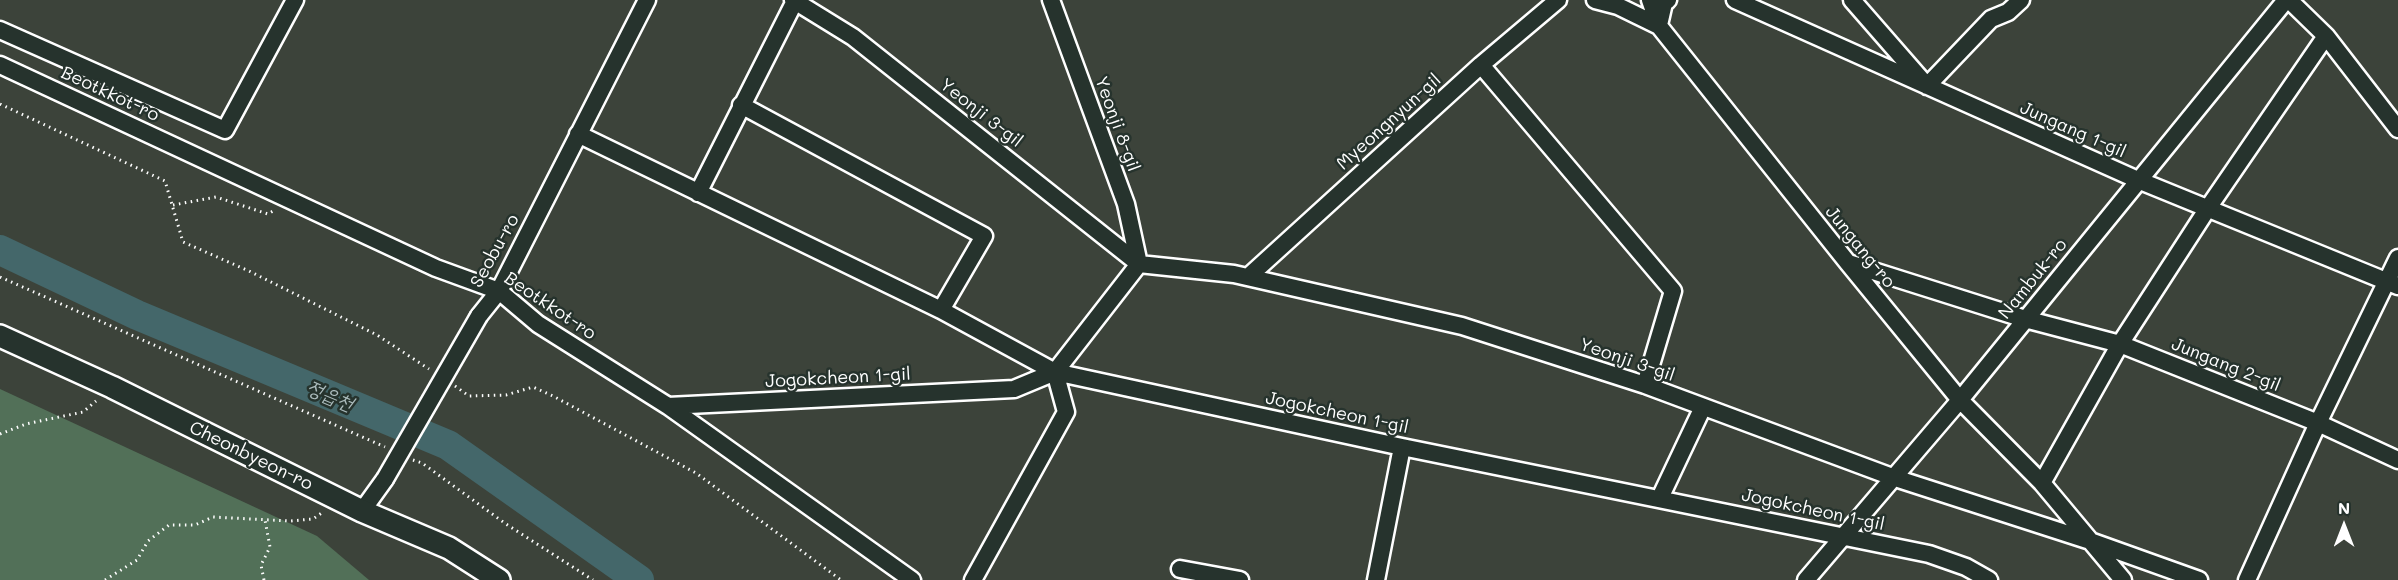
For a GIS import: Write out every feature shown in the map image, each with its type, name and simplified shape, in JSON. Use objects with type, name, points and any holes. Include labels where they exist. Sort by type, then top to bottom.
[{"type":"main road","name":"Cheonbyeon-ro","points":[[0,336],[112,387],[362,511],[449,548],[499,580]]},
{"type":"street","points":[[0,30],[225,130],[296,0]]},
{"type":"street","name":"Seobu-ro","points":[[362,511],[386,479],[478,316],[499,291],[647,0]]},
{"type":"street","name":"Yeonji 8-gil","points":[[1051,0],[1126,204],[1139,264]]},
{"type":"street","name":"Myeongnyun-gil","points":[[1248,277],[1481,65],[1558,0]]},
{"type":"street","points":[[1595,0],[1618,6],[1659,26]]},
{"type":"street","points":[[1650,0],[1659,26]]},
{"type":"street","points":[[1659,26],[1664,3],[1668,0]]},
{"type":"street","name":"Jungang 1-gil","points":[[1735,0],[2138,180],[2392,284]]},
{"type":"street","points":[[1852,0],[1927,86],[1991,19],[2008,12],[2020,0]]},
{"type":"street","points":[[2287,0],[2326,36],[2398,129]]},
{"type":"street","name":"Nambuk-ro","points":[[1806,580],[1960,400],[2287,0]]},
{"type":"street","points":[[698,193],[794,1]]},
{"type":"street","name":"Yeonji 3-gil","points":[[794,1],[853,37],[1139,264],[1248,277],[1462,326],[1644,385],[1895,478],[2090,541],[2199,580]]},
{"type":"street","name":"Jungang-ro","points":[[1659,26],[1960,400],[2042,483],[2123,580]]},
{"type":"street","points":[[2042,483],[2120,344],[2208,208],[2326,36]]},
{"type":"street","name":"Beotkkot-ro","points":[[0,65],[436,268],[499,291],[538,324],[668,406],[912,580]]},
{"type":"street","points":[[1481,65],[1672,291],[1644,385]]},
{"type":"street","points":[[741,105],[984,236],[941,310]]},
{"type":"street","points":[[578,134],[941,310],[1055,372],[1066,412],[972,580]]},
{"type":"street","points":[[2247,580],[2318,423],[2392,284],[2398,258]]},
{"type":"street","name":"Jungang 2-gil","points":[[1848,263],[2025,319],[2120,344],[2318,423],[2398,460]]},
{"type":"street","points":[[1055,372],[1139,264]]},
{"type":"street","name":"Jogokcheon 1-gil","points":[[668,406],[1014,389],[1055,372],[1402,447],[1929,554],[1966,567],[1986,579]]},
{"type":"street","points":[[1660,498],[1703,407]]},
{"type":"street","points":[[1376,580],[1402,447]]},
{"type":"street","points":[[1180,569],[1240,580]]},
{"type":"path","points":[[0,104],[165,181],[183,242],[249,271],[377,335],[433,371]]},
{"type":"path","points":[[173,205],[216,197],[268,214],[288,198]]},
{"type":"path","points":[[0,277],[392,450]]},
{"type":"path","points":[[451,383],[469,396],[506,395],[533,387],[553,396],[696,473],[841,580]]},
{"type":"path","points":[[0,434],[26,424],[83,412],[112,387]]},
{"type":"path","points":[[412,459],[593,580]]},
{"type":"path","points":[[105,580],[137,560],[148,541],[169,525],[195,525],[213,517],[250,517],[265,520],[313,519],[340,500]]},
{"type":"path","points":[[264,580],[261,565],[270,547],[265,520]]},
{"type":"green space","points":[[0,389],[317,536],[369,580],[0,580]]},
{"type":"waterway","name":"정읍천","points":[[0,250],[137,315],[448,445],[639,580]]}]
